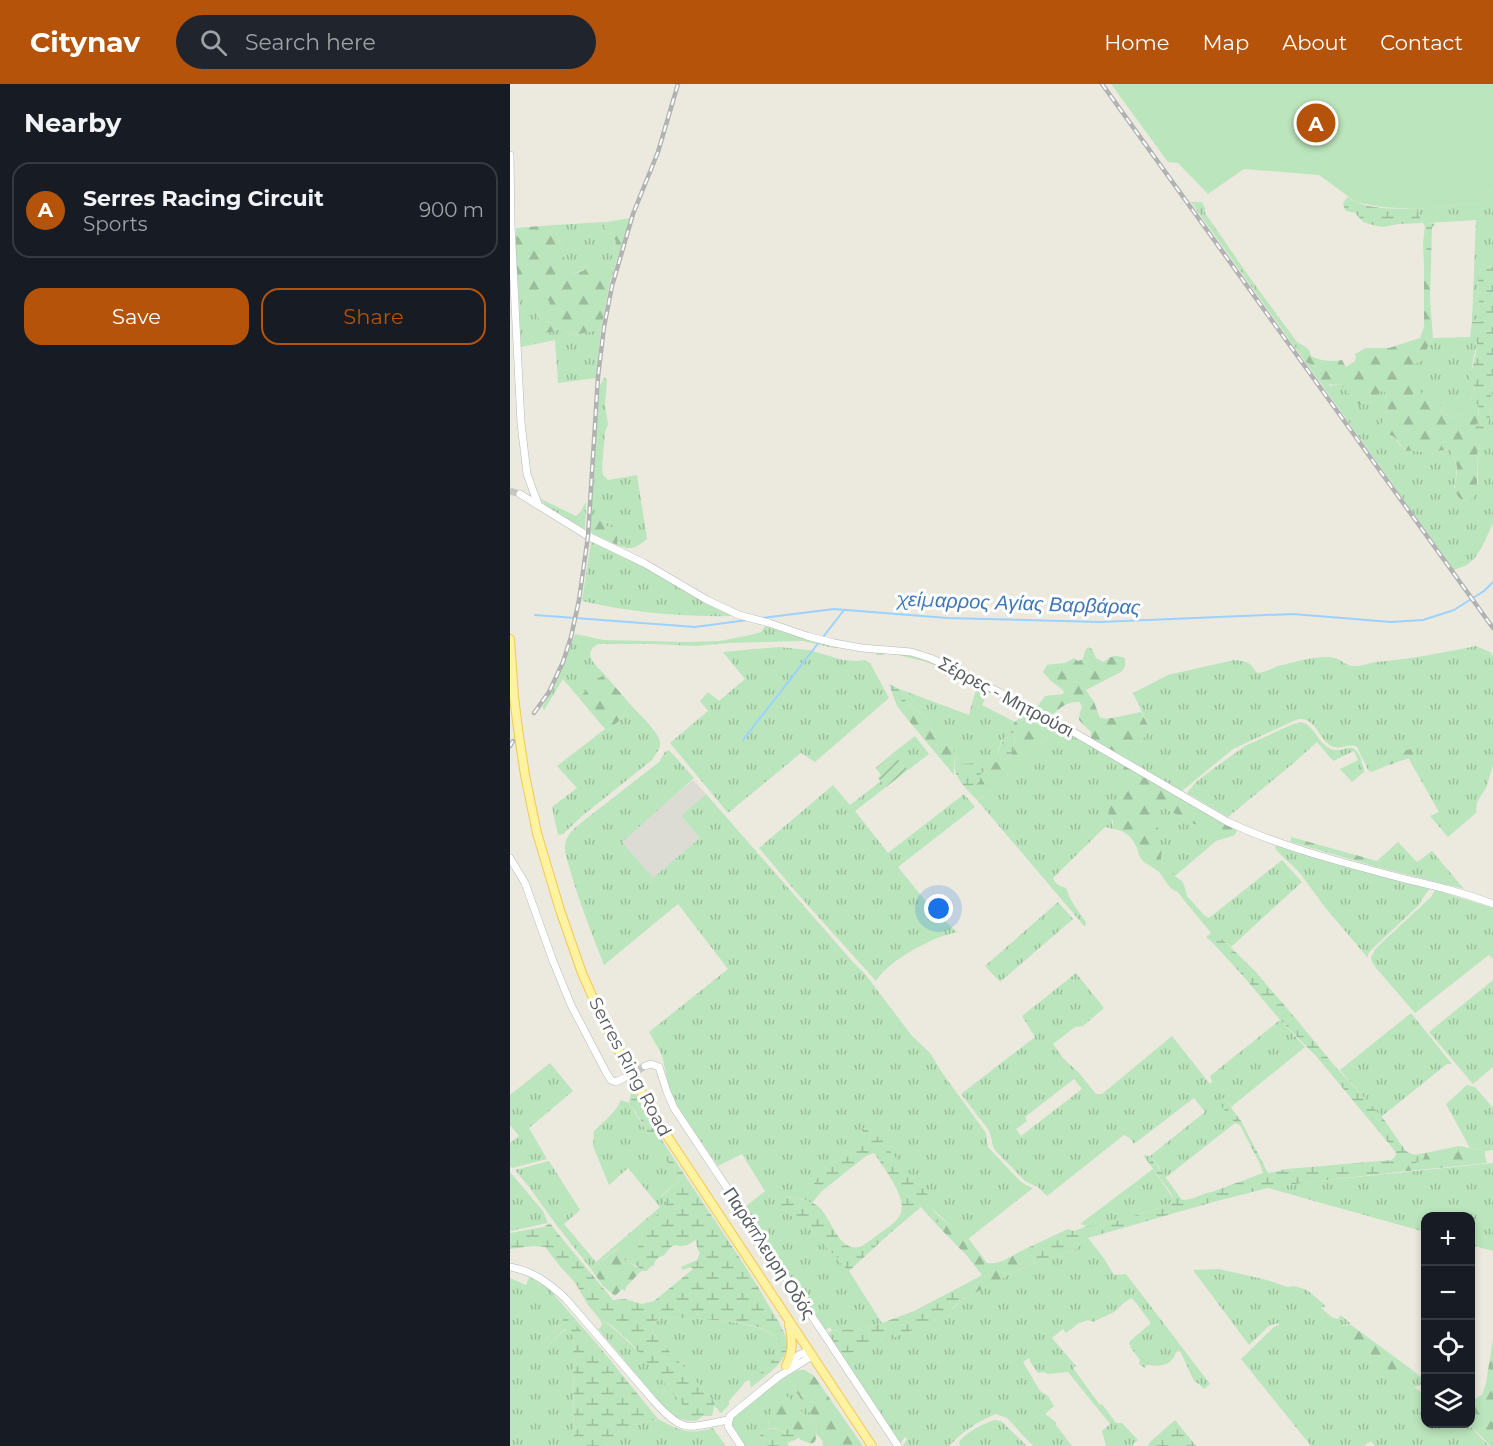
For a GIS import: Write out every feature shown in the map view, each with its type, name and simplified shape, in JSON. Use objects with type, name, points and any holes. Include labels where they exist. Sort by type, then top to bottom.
[{"type":"main road","name":"Serres Ring Road","points":[[510,639],[514,697],[525,775],[537,833],[582,973],[605,1025],[656,1119],[872,1446]]},
{"type":"main road","points":[[786,1366],[792,1353],[787,1319]]},
{"type":"street","points":[[510,155],[511,225],[521,423],[527,474],[539,505]]},
{"type":"street","name":"Σέρρες - Μητρούσι","points":[[520,494],[588,536],[644,563],[707,600],[739,615],[834,643],[862,648],[898,650],[930,658],[957,670],[1249,832],[1493,904]]},
{"type":"street","points":[[510,858],[525,884],[571,1005],[611,1080],[616,1082],[624,1078]]},
{"type":"street","name":"Παράπλευρη Οδός","points":[[645,1066],[651,1064],[659,1067],[666,1092],[674,1108],[898,1446]]},
{"type":"street","points":[[510,1267],[528,1272],[552,1285],[652,1400],[676,1423],[693,1427],[728,1420]]},
{"type":"street","points":[[778,1377],[786,1366],[799,1355],[810,1354]]},
{"type":"street","points":[[741,1446],[728,1426],[728,1420],[733,1413],[810,1354]]},
{"type":"shaded area","points":[[693,780],[706,794],[681,816],[700,838],[653,879],[621,841]]},
{"type":"green space","points":[[1111,84],[1493,84],[1493,190],[1478,203],[1417,209],[1380,207],[1356,202],[1319,175],[1244,169],[1208,194],[1178,163],[1168,162]]},
{"type":"green space","points":[[1493,190],[1493,267],[1483,265],[1478,275],[1479,323],[1472,322],[1476,220],[1427,223],[1425,226],[1417,209],[1478,203]]},
{"type":"green space","points":[[1348,197],[1372,207],[1417,209],[1422,223],[1384,227],[1363,222],[1355,213],[1346,211],[1344,203]]},
{"type":"green space","points":[[1191,202],[1202,202],[1205,213],[1255,285],[1297,342],[1304,346],[1300,350],[1303,359]]},
{"type":"green space","points":[[630,218],[610,282],[601,329],[571,336],[559,327],[552,332],[545,333],[545,338],[541,340],[535,333],[539,319],[537,311],[539,307],[549,306],[550,300],[544,301],[541,290],[537,295],[519,298],[516,228],[553,225],[567,269],[573,274],[583,271],[598,261],[611,262],[616,242],[613,235],[603,229],[607,222]]},
{"type":"green space","points":[[607,222],[603,229],[613,235],[616,242],[611,262],[572,274],[567,270],[553,225]]},
{"type":"green space","points":[[1427,223],[1436,224],[1432,227],[1431,264],[1424,264],[1423,244]]},
{"type":"green space","points":[[1424,264],[1431,264],[1430,299],[1433,338],[1427,348],[1427,357],[1411,366],[1411,379],[1418,385],[1423,397],[1437,401],[1445,415],[1456,417],[1464,413],[1466,404],[1471,398],[1477,402],[1478,423],[1476,428],[1479,440],[1481,438],[1477,454],[1477,492],[1470,501],[1464,502],[1455,490],[1457,466],[1450,450],[1407,451],[1392,436],[1380,433],[1380,426],[1388,409],[1385,396],[1386,387],[1371,402],[1359,405],[1340,384],[1325,383],[1320,379],[1317,376],[1317,367],[1304,361],[1300,350],[1304,346],[1315,358],[1326,361],[1342,360],[1346,367],[1355,361],[1355,354],[1366,348],[1389,348],[1420,338],[1424,326]]},
{"type":"green space","points":[[1483,265],[1493,267],[1493,372],[1490,417],[1479,440],[1474,436],[1473,430],[1478,425],[1479,410],[1471,398],[1475,388],[1470,378],[1477,342],[1472,342],[1470,337],[1472,322],[1479,322],[1477,313],[1478,275]]},
{"type":"green space","points":[[541,290],[550,299],[549,306],[537,311],[539,319],[535,333],[552,332],[559,327],[571,336],[601,329],[596,378],[558,383],[555,340],[521,347],[519,298],[537,295]]},
{"type":"green space","points":[[1470,337],[1472,341],[1477,341],[1472,366],[1473,393],[1464,413],[1456,417],[1445,415],[1435,399],[1423,397],[1411,379],[1411,366],[1426,357],[1427,348],[1433,338]]},
{"type":"green space","points":[[1305,361],[1317,367],[1330,386],[1340,384],[1345,390],[1386,385],[1385,396],[1388,406],[1386,415],[1389,434],[1407,451],[1450,450],[1456,469],[1454,488],[1478,484],[1477,454],[1482,434],[1490,417],[1493,372],[1493,523],[1482,547],[1467,565],[1454,570]]},
{"type":"green space","points":[[605,377],[607,380],[605,405],[608,424],[605,432],[603,475],[608,480],[637,475],[647,539],[633,548],[617,545],[618,533],[606,526],[605,521],[588,523],[600,385]]},
{"type":"green space","points":[[539,498],[576,516],[586,502],[585,529],[547,507]]},
{"type":"green space","points":[[603,518],[606,526],[615,528],[618,533],[617,545],[591,532],[588,523]]},
{"type":"green space","points":[[591,542],[651,570],[737,616],[659,613],[621,609],[582,601]]},
{"type":"green space","points":[[765,626],[809,640],[847,648],[834,648],[803,641],[696,646],[598,644],[593,648],[590,656],[605,675],[598,678],[579,698],[563,679],[544,710],[542,707],[555,685],[575,634],[604,640],[720,641],[761,632]]},
{"type":"green space","points":[[1476,646],[1490,652],[1493,656],[1493,765],[1486,788],[1477,802],[1476,813],[1448,837],[1430,816],[1439,812],[1410,761],[1416,759],[1415,752],[1385,763],[1386,766],[1371,772],[1357,747],[1329,745],[1315,727],[1306,720],[1296,720],[1233,749],[1182,791],[1131,761],[1134,751],[1150,729],[1133,693],[1168,675],[1234,660],[1248,663],[1257,673],[1290,663],[1322,657],[1332,657],[1350,666],[1358,666]]},
{"type":"green space","points":[[779,647],[809,650],[843,660],[865,660],[870,663],[889,698],[815,762],[801,753],[728,813],[670,743],[708,711],[700,701],[708,692],[719,701],[745,679],[723,652]]},
{"type":"green space","points":[[1088,647],[1092,649],[1096,658],[1103,662],[1113,656],[1125,658],[1125,667],[1121,672],[1086,690],[1100,718],[1114,718],[1141,712],[1150,729],[1134,751],[1131,761],[1091,738],[1091,732],[1079,720],[1082,708],[1080,702],[1067,704],[1052,715],[1037,707],[1045,696],[1063,694],[1064,691],[1043,672],[1047,665],[1065,663],[1074,658],[1078,661],[1083,659]]},
{"type":"green space","points":[[896,652],[918,656],[949,668],[1004,698],[988,692],[982,705],[1015,722],[1013,730],[1001,742],[998,761],[986,770],[975,763],[962,764],[953,750],[932,730],[929,719],[908,704],[903,697],[902,690],[969,715],[977,686],[946,669],[923,661],[890,653],[875,655],[877,653]]},
{"type":"green space","points":[[605,675],[629,703],[622,718],[609,730],[605,729],[579,698],[598,678]]},
{"type":"green space","points":[[889,684],[902,690],[903,697],[909,705],[904,715],[897,706]]},
{"type":"green space","points":[[629,703],[659,738],[658,752],[652,760],[563,834],[558,835],[552,807],[577,788],[557,766],[605,729],[609,730],[622,718]]},
{"type":"green space","points":[[909,705],[929,719],[932,730],[953,750],[956,757],[954,775],[904,715]]},
{"type":"green space","points":[[1027,710],[1062,729],[1045,738],[986,795],[977,800],[968,791],[979,782],[981,774],[991,765],[1010,758],[1015,742],[1014,723]]},
{"type":"green space","points":[[1301,722],[1306,724],[1329,748],[1356,750],[1361,758],[1364,772],[1352,782],[1340,769],[1358,760],[1354,751],[1333,761],[1317,742],[1228,817],[1187,793],[1196,782],[1245,746]]},
{"type":"green space","points":[[1062,729],[1112,757],[1121,770],[1129,791],[1110,806],[1113,829],[1105,827],[1053,878],[1057,884],[1066,888],[1072,902],[1086,922],[1085,927],[977,800],[986,795],[1045,738]]},
{"type":"green space","points":[[1013,730],[1012,754],[1010,758],[998,761],[1001,744]]},
{"type":"green space","points":[[915,736],[929,754],[908,770],[893,753]]},
{"type":"green space","points":[[1416,748],[1416,759],[1410,761],[1409,758],[1386,766],[1385,760],[1390,755]]},
{"type":"green space","points":[[669,750],[694,778],[622,842],[653,878],[700,838],[681,816],[706,794],[865,974],[912,1036],[930,1053],[986,1133],[988,1147],[1020,1181],[1033,1188],[968,1239],[964,1233],[951,1226],[931,1208],[876,1135],[864,1128],[861,1129],[864,1133],[863,1142],[823,1169],[814,1184],[822,1191],[812,1203],[786,1197],[788,1214],[808,1223],[831,1253],[834,1253],[849,1271],[882,1323],[857,1329],[832,1331],[830,1327],[825,1330],[744,1208],[765,1191],[742,1154],[718,1166],[670,1092],[662,1055],[649,1032],[728,969],[678,904],[604,965],[586,919],[566,855],[566,840],[577,826],[659,762]]},
{"type":"green space","points":[[893,753],[908,770],[886,787],[878,778],[881,775],[876,768]]},
{"type":"green space","points":[[956,757],[962,764],[975,763],[986,770],[981,774],[979,782],[968,791],[955,771]]},
{"type":"green space","points":[[1112,757],[1237,829],[1235,835],[1216,841],[1216,835],[1210,829],[1194,824],[1155,803],[1152,805],[1152,818],[1158,828],[1153,838],[1162,847],[1161,862],[1172,864],[1175,876],[1183,882],[1187,896],[1183,899],[1169,886],[1159,872],[1142,860],[1136,846],[1128,836],[1120,830],[1113,829],[1113,821],[1108,814],[1110,806],[1128,791],[1122,783],[1122,773]]},
{"type":"green space","points":[[881,781],[886,787],[855,811],[888,853],[964,794],[975,807],[898,867],[932,909],[957,932],[912,951],[891,965],[876,981],[759,848],[833,785],[850,805]]},
{"type":"green space","points":[[1154,802],[1194,824],[1210,829],[1216,835],[1216,841],[1175,876],[1161,862],[1162,855],[1153,837],[1152,805]]},
{"type":"green space","points":[[1291,837],[1380,862],[1381,868],[1291,842]]},
{"type":"green space","points":[[1398,842],[1417,862],[1432,851],[1464,889],[1381,868],[1377,861]]},
{"type":"green space","points":[[1275,846],[1430,889],[1417,907],[1372,949],[1368,958],[1324,906],[1300,873],[1276,850]]},
{"type":"green space","points":[[1282,860],[1302,882],[1231,947],[1214,931],[1211,933],[1183,899],[1187,896],[1209,918]]},
{"type":"green space","points":[[1435,890],[1493,908],[1493,959],[1489,955],[1415,1013],[1376,968],[1371,957],[1376,948],[1431,897]]},
{"type":"green space","points":[[1058,902],[1073,919],[1000,982],[985,966]]},
{"type":"green space","points":[[1214,931],[1255,971],[1334,1065],[1383,1118],[1405,1150],[1414,1154],[1425,1153],[1423,1159],[1414,1164],[1402,1163],[1397,1167],[1398,1172],[1268,1188],[1213,1202],[1088,1238],[1077,1248],[1033,1264],[1034,1258],[1029,1252],[1023,1250],[1068,1229],[1073,1231],[1086,1226],[1099,1226],[1173,1202],[1171,1193],[1143,1155],[1150,1156],[1182,1200],[1212,1192],[1263,1173],[1240,1125],[1235,1123],[1218,1102],[1224,1098],[1241,1121],[1268,1173],[1287,1169],[1392,1160],[1396,1155],[1316,1056],[1280,1020],[1206,937]]},
{"type":"green space","points":[[1076,973],[1104,1008],[1083,1026],[1075,1027],[1053,1044],[1096,1094],[1102,1094],[1172,1036],[1210,1084],[1212,1082],[1210,1076],[1280,1020],[1305,1047],[1231,1107],[1224,1098],[1219,1102],[1235,1123],[1165,1178],[1150,1156],[1205,1112],[1194,1098],[1134,1144],[1124,1135],[1047,1196],[1038,1187],[1025,1181],[995,1150],[988,1129],[961,1094],[1035,1037],[1022,1016]],"holes":[[[1074,1079],[1082,1089],[1021,1136],[1016,1129],[1027,1121],[1025,1117]]]},
{"type":"green space","points":[[1493,980],[1493,1067],[1473,1084],[1429,1032]]},
{"type":"green space","points":[[1411,1013],[1452,1064],[1447,1064],[1381,1117],[1340,1070]]},
{"type":"green space","points":[[550,1063],[573,1091],[529,1128],[547,1159],[512,1168],[510,1166],[510,1143],[519,1136],[510,1125],[510,1095]]},
{"type":"green space","points":[[1467,1085],[1475,1087],[1493,1108],[1493,1150],[1470,1148],[1446,1104]]},
{"type":"green space","points":[[632,1088],[657,1132],[756,1284],[781,1326],[787,1343],[782,1360],[751,1388],[750,1382],[770,1364],[777,1352],[778,1341],[773,1334],[750,1325],[703,1319],[665,1317],[651,1325],[651,1330],[715,1403],[712,1416],[703,1416],[696,1421],[629,1341],[598,1317],[576,1284],[545,1247],[510,1249],[510,1233],[544,1227],[550,1223],[613,1300],[625,1299],[642,1304],[654,1301],[693,1269],[690,1267],[684,1270],[681,1267],[697,1260],[700,1253],[696,1240],[689,1244],[671,1247],[647,1271],[641,1271],[637,1266],[625,1261],[641,1241],[643,1233],[639,1230],[665,1208],[666,1202],[661,1197],[679,1180],[675,1170],[658,1151],[629,1103]]},
{"type":"green space","points":[[621,1100],[632,1107],[660,1153],[676,1172],[679,1180],[661,1196],[666,1202],[666,1208],[639,1230],[643,1233],[642,1237],[631,1255],[625,1261],[618,1248],[591,1269],[515,1170],[549,1161],[580,1210],[564,1224],[596,1262],[660,1207],[628,1168],[609,1185],[593,1146],[594,1131]]},
{"type":"green space","points":[[864,1128],[876,1135],[929,1196],[929,1203],[941,1218],[936,1224],[921,1207],[849,1271],[834,1253],[831,1253],[808,1223],[774,1205],[781,1199],[788,1198],[801,1199],[815,1204],[824,1212],[842,1241],[855,1248],[865,1244],[892,1224],[900,1215],[901,1201],[894,1183],[874,1153],[866,1156],[822,1191],[815,1187],[814,1183],[823,1169],[862,1142],[864,1133],[861,1129]]},
{"type":"green space","points":[[1459,1146],[1485,1151],[1487,1163],[1398,1172],[1397,1167],[1402,1162],[1423,1159],[1425,1153]]},
{"type":"green space","points":[[1493,1163],[1493,1251],[1475,1246],[1475,1212],[1421,1212],[1421,1231],[1268,1188]]},
{"type":"green space","points":[[1153,1169],[1173,1198],[1173,1202],[1099,1226],[1080,1224]]},
{"type":"green space","points":[[510,1172],[543,1211],[548,1223],[510,1231]]},
{"type":"green space","points":[[941,1218],[964,1233],[987,1263],[1001,1261],[1023,1250],[1029,1252],[1034,1258],[1033,1264],[964,1299],[958,1288],[982,1275],[936,1224]]},
{"type":"green space","points":[[1088,1238],[1114,1275],[1126,1274],[1210,1384],[1204,1389],[1194,1381],[1180,1351],[1176,1352],[1169,1363],[1156,1366],[1147,1364],[1145,1368],[1139,1364],[1140,1360],[1129,1342],[1151,1323],[1132,1298],[1114,1312],[1093,1322],[1089,1320],[1079,1323],[1066,1333],[1063,1329],[1052,1338],[1076,1366],[1073,1368],[1100,1405],[1102,1404],[1116,1423],[1122,1423],[1138,1440],[1133,1444],[1134,1446],[1106,1446],[1102,1431],[1110,1424],[1068,1372],[1038,1373],[1029,1358],[1023,1362],[1040,1391],[1048,1396],[1054,1406],[1045,1414],[1056,1422],[1072,1446],[1033,1446],[1007,1418],[996,1414],[971,1427],[949,1446],[903,1446],[907,1439],[905,1437],[900,1444],[842,1358],[954,1308],[964,1299],[1010,1274],[1077,1248]]},
{"type":"green space","points":[[619,1248],[622,1257],[641,1271],[625,1291],[622,1289],[615,1296],[603,1286],[591,1269]]},
{"type":"green space","points":[[1219,1269],[1307,1290],[1326,1306],[1321,1308],[1333,1318],[1338,1319],[1341,1315],[1351,1324],[1340,1326],[1404,1375],[1411,1369],[1421,1378],[1421,1385],[1414,1387],[1421,1392],[1421,1428],[1472,1428],[1489,1446],[1375,1446],[1371,1441],[1364,1446],[1311,1446],[1241,1359],[1274,1327],[1279,1325],[1278,1323],[1269,1326],[1249,1345],[1193,1270]]},
{"type":"green space","points":[[529,1277],[548,1288],[598,1345],[590,1346],[583,1342],[581,1331],[561,1324],[539,1346],[544,1349],[567,1328],[573,1337],[574,1446],[510,1446],[510,1278],[526,1285]]},
{"type":"green space","points":[[958,1288],[964,1299],[952,1309],[909,1332],[848,1356],[842,1358],[828,1333],[882,1323],[914,1311]]},
{"type":"green space","points":[[566,1313],[581,1331],[584,1342],[591,1346],[598,1345],[658,1419],[633,1425],[617,1442],[606,1446],[574,1446],[573,1337],[566,1328],[544,1349],[539,1346],[561,1324]]},
{"type":"green space","points":[[598,1317],[638,1352],[696,1421],[678,1418],[663,1406],[598,1329],[602,1323]]},
{"type":"green space","points":[[663,1317],[708,1319],[765,1330],[776,1337],[778,1352],[772,1362],[750,1382],[749,1380],[745,1382],[721,1413],[715,1407],[715,1403],[651,1330],[651,1325]]},
{"type":"green space","points":[[1351,1325],[1411,1369],[1404,1375],[1379,1363],[1340,1326]]},
{"type":"green space","points":[[1493,1339],[1493,1443],[1490,1446],[1472,1428],[1475,1428],[1475,1399],[1482,1395]]},
{"type":"green space","points":[[798,1370],[805,1370],[814,1376],[863,1446],[831,1446],[788,1379],[790,1374]]},
{"type":"green space","points":[[790,1374],[788,1379],[831,1446],[823,1446],[822,1440],[817,1435],[817,1429],[789,1398],[772,1409],[769,1428],[761,1433],[760,1437],[768,1446],[745,1446],[733,1430],[733,1418]]},
{"type":"green space","points":[[783,1394],[817,1429],[814,1442],[801,1440],[790,1429],[782,1432],[769,1428],[768,1423],[772,1410]]},
{"type":"green space","points":[[658,1419],[685,1431],[713,1428],[726,1446],[606,1446],[617,1442],[633,1425]]},
{"type":"green space","points":[[994,1420],[1001,1421],[1027,1446],[960,1446],[959,1442],[966,1435]]},
{"type":"green space","points":[[1175,1420],[1196,1446],[1148,1446],[1150,1442]]},
{"type":"green space","points":[[786,1422],[790,1424],[790,1429],[798,1437],[787,1443],[789,1446],[768,1446],[760,1437],[761,1433],[769,1429],[782,1432],[786,1429]]},
{"type":"waterway","name":"χείμαρρος Αγίας Βαρβάρας","points":[[762,618],[834,609],[947,618],[1100,622],[1293,614],[1391,622],[1423,620],[1454,610],[1484,591],[1493,582]]},
{"type":"waterway","points":[[743,740],[844,610]]},
{"type":"waterway","name":"χείμαρρος Αγίας Βαρβάρας","points":[[535,615],[695,627],[747,620]]},
{"type":"tunnel","points":[[510,491],[520,494]]},
{"type":"tunnel","points":[[629,1076],[645,1066]]},
{"type":"railway","points":[[534,713],[549,692],[563,662],[579,600],[588,536],[598,377],[612,286],[633,214],[658,152],[678,84]]},
{"type":"railway","points":[[1102,84],[1493,628]]},
{"type":"railway","points":[[510,746],[513,741]]},
{"type":"place","name":"Serres Racing Circuit","points":[[1316,123]]}]
